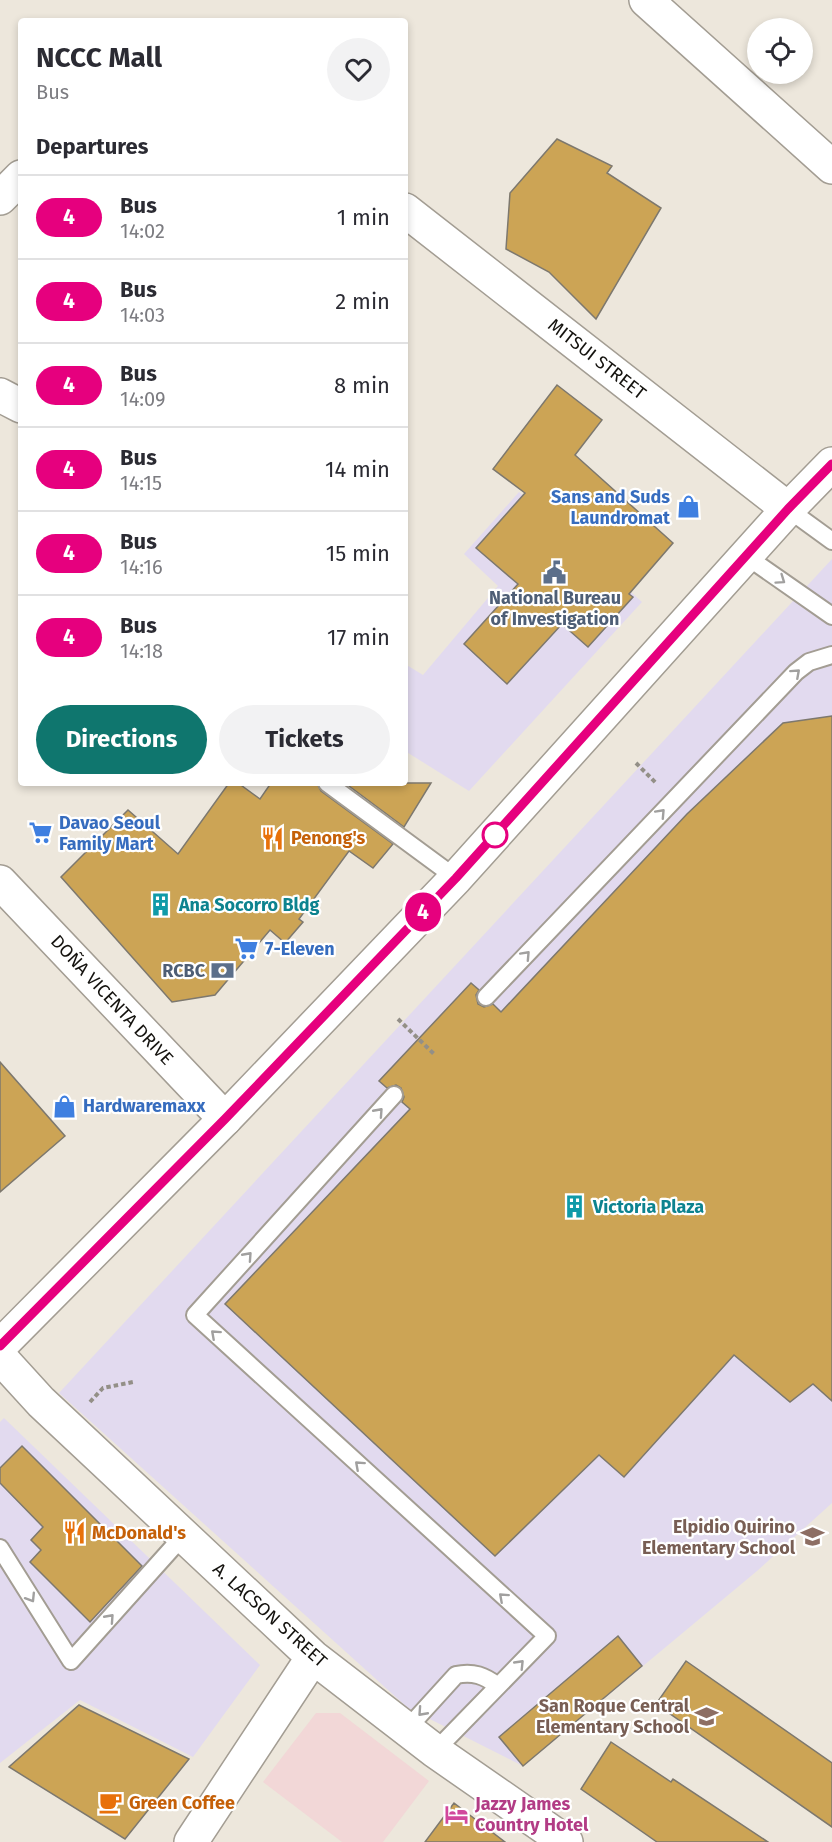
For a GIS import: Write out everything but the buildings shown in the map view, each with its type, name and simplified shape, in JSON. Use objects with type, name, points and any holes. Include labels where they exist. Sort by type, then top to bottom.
[{"type":"street","points":[[646,0],[832,167]]},
{"type":"street","points":[[0,198],[18,180]]},
{"type":"street","name":"MITSUI STREET","points":[[408,212],[788,509]]},
{"type":"street","points":[[0,395],[18,404]]},
{"type":"street","points":[[0,1346],[225,1119],[456,878],[788,509],[832,464]]},
{"type":"street","name":"DOÑA VICENTA DRIVE","points":[[0,882],[225,1119]]},
{"type":"street","name":"A. LACSON STREET","points":[[0,1357],[41,1402],[313,1657],[406,1730],[566,1842]]},
{"type":"street","points":[[191,1842],[313,1657]]},
{"type":"lane","points":[[788,509],[832,541]]},
{"type":"lane","points":[[746,556],[832,616]]},
{"type":"lane","points":[[486,997],[796,672],[809,662],[832,656]]},
{"type":"lane","points":[[331,786],[456,878]]},
{"type":"lane","points":[[394,1095],[195,1315],[547,1636],[435,1751]]},
{"type":"lane","points":[[0,1548],[71,1661],[183,1536]]},
{"type":"lane","points":[[406,1730],[456,1675],[474,1674],[498,1686]]},
{"type":"path","points":[[398,1019],[434,1054]]},
{"type":"path","points":[[88,1404],[103,1388],[133,1382]]},
{"type":"shaded area","points":[[519,492],[642,602],[469,791],[408,753],[408,666],[423,675],[498,586],[464,554]]},
{"type":"shaded area","points":[[832,559],[832,1503],[757,1571],[523,1766],[408,1708],[59,1393]]},
{"type":"shaded area","points":[[4,1418],[260,1665],[193,1757],[80,1700],[0,1763],[0,1422]]},
{"type":"shaded area","points":[[316,1713],[340,1713],[429,1781],[383,1842],[342,1842],[263,1782]]},
{"type":"bus line","name":"4","points":[[0,1346],[225,1119],[456,878],[788,509],[832,464]]},
{"type":"place","name":"Sans and Suds Laundromat","points":[[688,507]]},
{"type":"place","name":"National Bureau of Investigation","points":[[555,572]]},
{"type":"place","name":"Davao Seoul Family Mart","points":[[41,833]]},
{"type":"place","name":"Penong's","points":[[273,838]]},
{"type":"place","name":"Ana Socorro Bldg","points":[[161,905]]},
{"type":"place","name":"7-Eleven","points":[[247,949]]},
{"type":"place","name":"RCBC","points":[[223,971]]},
{"type":"place","name":"Hardwaremaxx","points":[[65,1106]]},
{"type":"place","name":"Victoria Plaza","points":[[575,1207]]},
{"type":"place","name":"McDonald's","points":[[74,1533]]},
{"type":"place","name":"Elpidio Quirino Elementary School","points":[[813,1537]]},
{"type":"place","name":"San Roque Central Elementary School","points":[[707,1716]]},
{"type":"place","name":"Green Coffee","points":[[111,1803]]},
{"type":"place","name":"Jazzy James Country Hotel","points":[[457,1814]]}]
